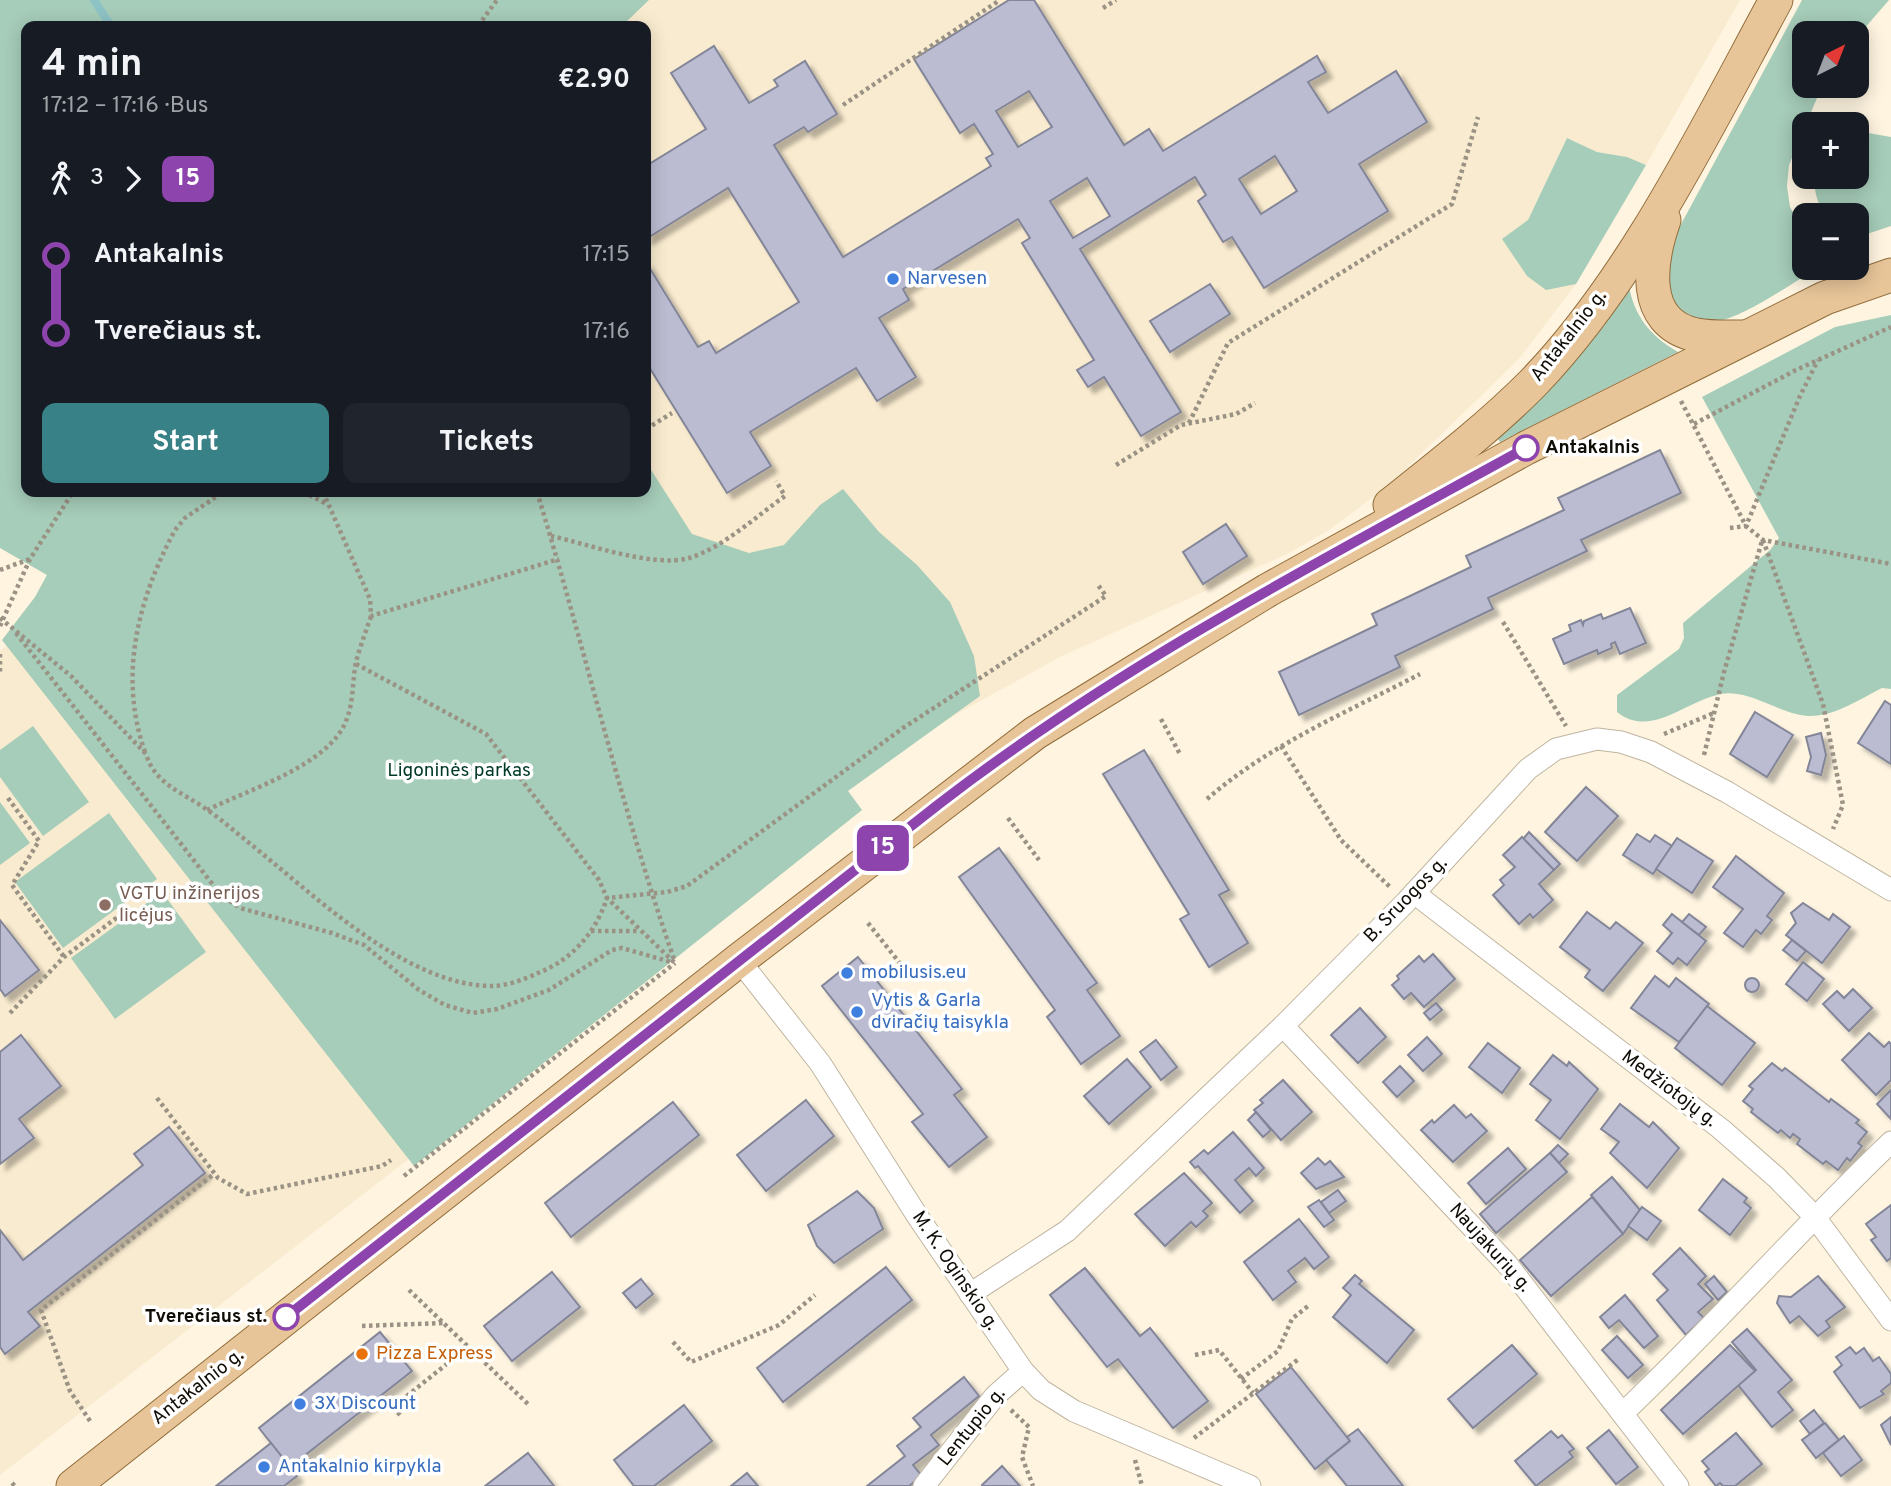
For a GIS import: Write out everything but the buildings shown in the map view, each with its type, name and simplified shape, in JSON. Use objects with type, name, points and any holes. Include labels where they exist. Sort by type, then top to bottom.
[{"type":"main road","name":"Antakalnio g.","points":[[73,1486],[739,960],[1035,733],[1268,590],[1363,526],[1482,430],[1532,383],[1576,332],[1676,184],[1776,0]]},
{"type":"main road","points":[[1676,184],[1654,260],[1652,276],[1657,304],[1667,318],[1693,334],[1749,337]]},
{"type":"main road","name":"Antakalnio g.","points":[[1268,590],[1526,448],[1825,298],[1891,275]]},
{"type":"street","name":"B. Sruogos g.","points":[[970,1294],[1067,1231],[1283,1026],[1410,897],[1528,769],[1556,749],[1597,739],[1621,742],[1651,752],[1699,776],[1891,890]]},
{"type":"street","name":"Medžiotojų g.","points":[[1410,897],[1721,1129],[1777,1178],[1814,1216],[1891,1320]]},
{"type":"street","name":"M. K. Oginskio g.","points":[[739,960],[820,1063],[1023,1371],[1057,1402],[1250,1486]]},
{"type":"street","name":"Naujakurių g.","points":[[1283,1026],[1507,1264],[1678,1486]]},
{"type":"street","points":[[1623,1413],[1734,1304],[1814,1216],[1891,1142]]},
{"type":"street","name":"Lentupio g.","points":[[925,1486],[995,1396],[1023,1371]]},
{"type":"path","points":[[482,21],[497,0]]},
{"type":"path","points":[[844,105],[1000,0]]},
{"type":"path","points":[[1103,8],[1116,0]]},
{"type":"path","points":[[1189,423],[1228,343],[1452,204],[1478,117]]},
{"type":"path","points":[[1694,424],[1819,359],[1891,327]]},
{"type":"path","points":[[1746,526],[1800,396],[1819,359]]},
{"type":"path","points":[[1681,400],[1746,526],[1763,540],[1891,564]]},
{"type":"path","points":[[1116,465],[1189,423],[1236,414],[1255,403]]},
{"type":"path","points":[[651,426],[672,413]]},
{"type":"path","points":[[550,536],[658,560],[690,558],[726,538],[785,496],[776,481]]},
{"type":"path","points":[[69,497],[30,559],[1,622],[71,676],[146,754]]},
{"type":"path","points":[[216,497],[185,518],[176,530],[137,624],[132,699],[137,729],[150,768],[160,780],[207,810],[348,922],[415,964],[458,980],[493,986],[557,966],[591,931],[607,898]]},
{"type":"path","points":[[313,497],[327,504]]},
{"type":"path","points":[[207,810],[307,762],[333,744],[345,724],[352,704],[356,664],[371,616],[370,599],[325,497]]},
{"type":"path","points":[[540,497],[651,893],[676,963]]},
{"type":"path","points":[[1730,528],[1746,526]]},
{"type":"path","points":[[1699,776],[1763,540]]},
{"type":"path","points":[[1763,540],[1823,704],[1843,805],[1825,850]]},
{"type":"path","points":[[0,570],[30,559]]},
{"type":"path","points":[[371,616],[559,559]]},
{"type":"path","points":[[607,898],[687,886],[903,728],[1106,596],[1098,585]]},
{"type":"path","points":[[1503,622],[1565,725]]},
{"type":"path","points":[[12,628],[221,895],[240,908],[332,933],[364,945],[419,989],[445,1005],[473,1013],[497,1009],[549,989],[612,950],[622,948],[676,963]]},
{"type":"path","points":[[0,654],[0,672]]},
{"type":"path","points":[[356,664],[486,734],[599,880],[607,898],[676,963]]},
{"type":"path","points":[[1207,799],[1236,773],[1281,746],[1420,674]]},
{"type":"path","points":[[1651,752],[1660,735],[1714,713]]},
{"type":"path","points":[[1161,719],[1181,756]]},
{"type":"path","points":[[1281,746],[1341,840],[1410,897]]},
{"type":"path","points":[[8,798],[39,841],[12,885],[64,957]]},
{"type":"path","points":[[1008,818],[1039,860]]},
{"type":"path","points":[[10,1013],[64,957],[119,916]]},
{"type":"path","points":[[868,923],[902,966]]},
{"type":"path","points":[[591,931],[641,931]]},
{"type":"path","points":[[404,1175],[676,963]]},
{"type":"path","points":[[157,1098],[214,1174],[247,1194],[382,1166],[391,1160]]},
{"type":"path","points":[[90,1420],[70,1391],[41,1310],[214,1174]]},
{"type":"path","points":[[409,1290],[529,1405]]},
{"type":"path","points":[[673,1342],[691,1362],[779,1325],[815,1294]]},
{"type":"path","points":[[1241,1379],[1278,1351],[1292,1319],[1308,1306]]},
{"type":"path","points":[[362,1326],[444,1323]]},
{"type":"path","points":[[400,1415],[393,1406],[468,1346]]},
{"type":"path","points":[[1195,1355],[1219,1350],[1253,1393]]},
{"type":"path","points":[[1174,1453],[1300,1358]]},
{"type":"path","points":[[1009,1408],[1029,1427],[1022,1457],[1033,1486]]},
{"type":"shaded area","points":[[649,0],[1740,0],[1646,165],[1627,157],[1597,152],[1567,138],[1528,220],[1546,289],[1576,284],[1518,360],[1388,486],[1329,530],[1291,552],[1062,656],[933,727],[848,791],[862,810],[414,1166],[409,1159],[0,1475],[0,651],[6,646],[2,640],[35,597],[47,575],[610,497],[651,497],[651,21],[627,21]]},
{"type":"green space","name":"Ligoninės parkas","points":[[0,0],[649,0],[627,21],[21,21],[21,497],[651,497],[651,470],[692,534],[749,553],[784,545],[820,505],[843,489],[879,532],[917,565],[950,602],[974,656],[980,696],[848,791],[862,810],[414,1166],[2,640],[35,597],[47,575],[0,548]]},
{"type":"green space","points":[[1802,0],[1889,0],[1869,23],[1869,21],[1792,21],[1792,98],[1817,98],[1811,112],[1792,112],[1792,158],[1787,186],[1792,211],[1792,280],[1798,280],[1729,318],[1718,321],[1695,319],[1678,306],[1667,286],[1667,263],[1679,228]]},
{"type":"green space","points":[[1869,133],[1891,137],[1891,226],[1869,233],[1869,203],[1819,203],[1815,189],[1869,189]]},
{"type":"green space","points":[[1567,138],[1597,152],[1627,157],[1646,165],[1576,284],[1546,290],[1527,276],[1502,239],[1528,220]]},
{"type":"green space","points":[[1628,282],[1634,305],[1644,323],[1659,339],[1678,352],[1500,442],[1498,439],[1555,384],[1581,353]]},
{"type":"green space","points":[[1891,315],[1891,689],[1882,688],[1818,716],[1797,714],[1732,693],[1708,698],[1668,716],[1643,722],[1617,712],[1617,695],[1679,649],[1684,638],[1683,623],[1770,550],[1779,538],[1702,397],[1835,327]]},
{"type":"green space","points":[[33,726],[89,802],[43,836],[0,777],[0,750]]},
{"type":"green space","points":[[0,802],[30,843],[0,865]]},
{"type":"green space","points":[[109,813],[157,879],[63,948],[15,882]]},
{"type":"green space","points":[[162,892],[206,952],[115,1019],[71,958]]},
{"type":"waterway","points":[[94,0],[108,21]]},
{"type":"bus line","name":"15","points":[[286,1317],[939,804],[1035,733],[1268,590],[1526,448]]},
{"type":"place","name":"Narvesen","points":[[893,279]]},
{"type":"place","name":"Antakalnis","points":[[1526,448]]},
{"type":"place","name":"VGTU inžinerijos licėjus","points":[[105,905]]},
{"type":"place","name":"mobilusis.eu","points":[[847,973]]},
{"type":"place","name":"Vytis & Garla dviračių taisykla","points":[[857,1012]]},
{"type":"place","name":"Tverečiaus st.","points":[[286,1317]]},
{"type":"place","name":"Pizza Express","points":[[362,1354]]},
{"type":"place","name":"3X Discount","points":[[300,1404]]},
{"type":"place","name":"Antakalnio kirpykla","points":[[264,1467]]}]
